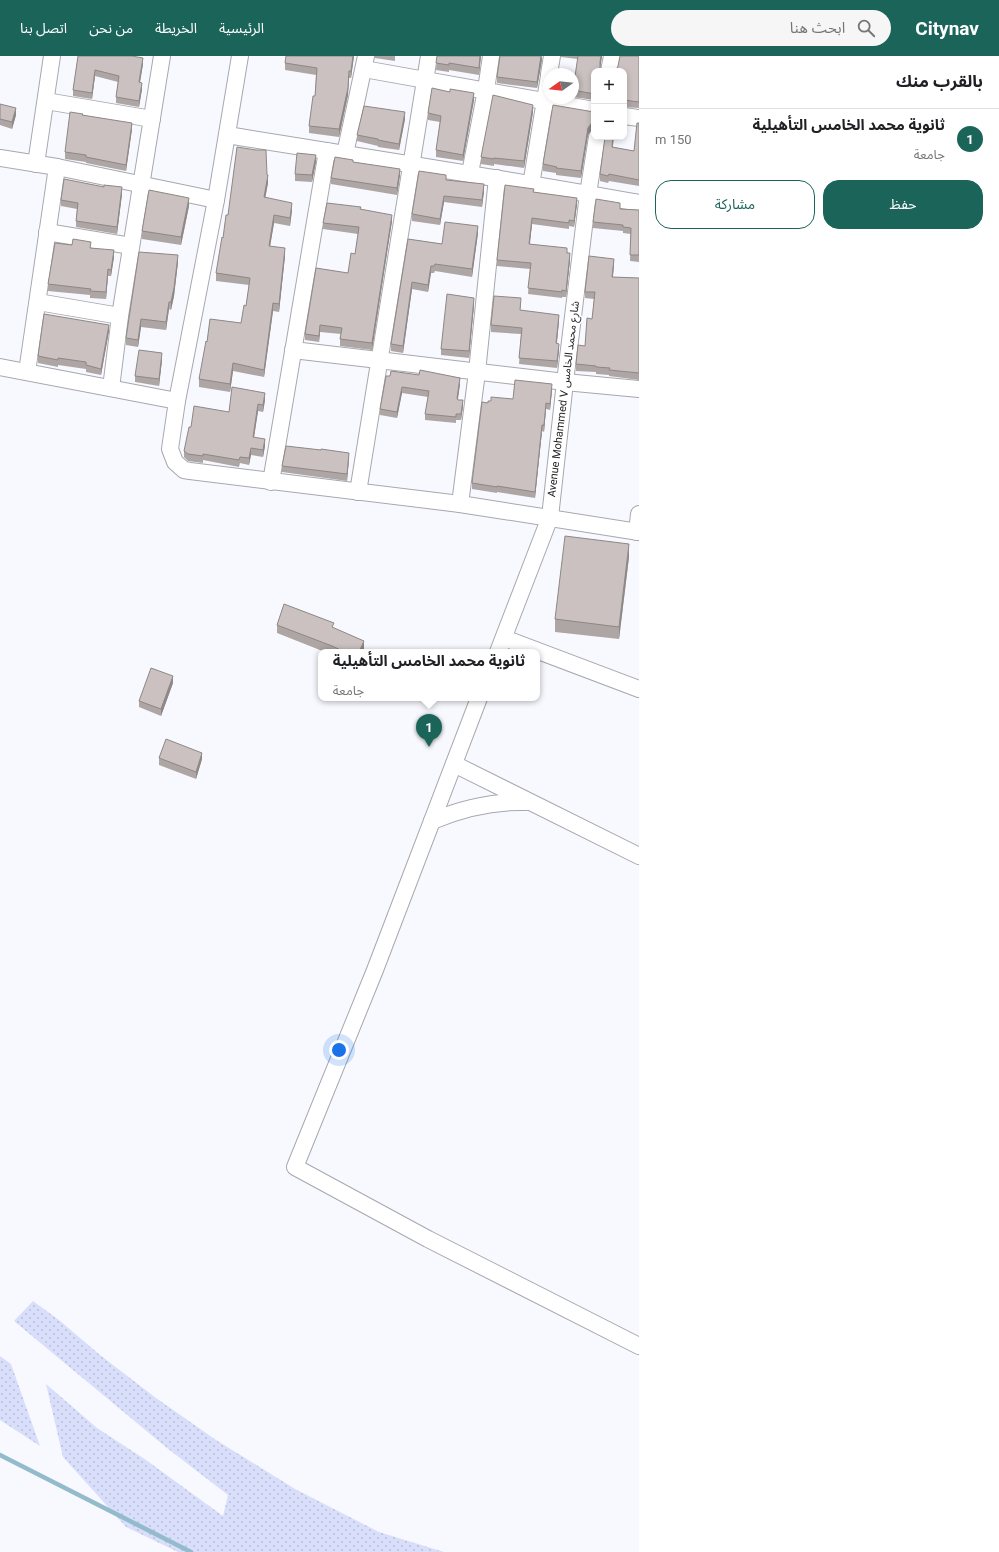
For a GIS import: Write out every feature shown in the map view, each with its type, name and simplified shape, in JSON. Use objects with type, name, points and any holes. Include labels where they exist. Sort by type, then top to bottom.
[{"type":"street","points":[[36,164],[52,56]]},
{"type":"street","points":[[111,388],[120,316],[162,56]]},
{"type":"street","points":[[239,56],[216,200],[177,401],[170,449],[172,456],[179,466],[190,472],[460,504],[638,532],[639,514]]},
{"type":"street","points":[[358,492],[429,56]]},
{"type":"street","points":[[470,173],[491,56]]},
{"type":"street","points":[[550,68],[552,56]]},
{"type":"street","points":[[610,68],[612,56]]},
{"type":"street","points":[[345,154],[365,63],[425,81],[543,101]]},
{"type":"street","points":[[46,101],[152,118]]},
{"type":"street","points":[[531,184],[544,104]]},
{"type":"street","points":[[561,104],[591,109]]},
{"type":"street","points":[[627,116],[639,118]]},
{"type":"street","points":[[227,135],[411,165],[470,173],[639,203]]},
{"type":"street","name":"Avenue Mohammed V شارع محمد الخامس","points":[[501,645],[550,517],[588,194],[597,140]]},
{"type":"street","points":[[271,482],[327,151]]},
{"type":"street","points":[[0,158],[57,167],[216,200]]},
{"type":"street","points":[[27,372],[57,167]]},
{"type":"street","points":[[460,504],[477,372],[497,178]]},
{"type":"street","points":[[47,232],[131,246]]},
{"type":"street","points":[[38,302],[120,316]]},
{"type":"street","points":[[294,350],[565,382],[639,389]]},
{"type":"street","points":[[0,367],[177,401]]},
{"type":"street","points":[[501,645],[514,649]]},
{"type":"street","points":[[540,657],[639,689]]},
{"type":"street","points":[[478,701],[375,970],[295,1167],[428,1239],[639,1346]]},
{"type":"street","points":[[454,764],[639,856]]},
{"type":"street","points":[[432,820],[479,805],[529,802]]},
{"type":"shaded area","points":[[33,1301],[156,1398],[216,1440],[295,1489],[379,1532],[444,1552],[178,1552],[126,1527],[63,1457],[46,1384],[97,1428],[146,1460],[223,1516],[228,1495],[167,1448],[14,1321]]},
{"type":"shaded area","points":[[0,1356],[11,1364],[40,1446],[0,1420]]},
{"type":"building","points":[[78,56],[132,56],[143,58],[139,82],[142,83],[139,101],[116,97],[119,76],[95,70],[92,93],[73,90]]},
{"type":"building","points":[[286,56],[353,56],[339,129],[309,126],[313,96],[315,96],[317,68],[285,63]]},
{"type":"building","points":[[437,56],[480,56],[479,68],[449,63],[449,65],[436,63]]},
{"type":"building","points":[[500,56],[541,56],[537,82],[497,77]]},
{"type":"building","points":[[578,56],[601,56],[600,68],[591,68],[591,93],[579,91],[579,68],[576,68]]},
{"type":"building","points":[[620,56],[639,56],[639,102],[627,100],[627,68],[617,68]]},
{"type":"building","points":[[432,88],[450,92],[450,89],[474,93],[463,155],[436,150],[441,116],[428,113]]},
{"type":"building","points":[[493,95],[533,105],[524,161],[481,157]]},
{"type":"building","points":[[0,104],[16,108],[12,122],[0,119]]},
{"type":"building","points":[[553,105],[591,111],[591,124],[588,128],[581,171],[556,168],[557,167],[543,164]]},
{"type":"building","points":[[364,106],[405,112],[399,144],[357,135]]},
{"type":"building","points":[[70,112],[132,123],[126,165],[86,157],[86,155],[65,152]]},
{"type":"building","points":[[637,123],[639,123],[639,180],[609,174],[608,176],[600,174],[605,140],[613,140],[612,147],[634,151]]},
{"type":"building","points":[[237,147],[266,150],[268,175],[264,197],[292,203],[290,218],[274,215],[269,246],[285,248],[279,304],[273,303],[264,370],[233,363],[230,384],[199,379],[210,319],[241,323],[244,305],[246,306],[250,278],[216,273],[226,215],[228,215]]},
{"type":"building","points":[[297,153],[316,155],[312,175],[295,174]]},
{"type":"building","points":[[335,157],[353,160],[353,162],[400,169],[397,188],[331,178]]},
{"type":"building","points":[[419,171],[446,175],[446,180],[484,184],[482,200],[444,196],[440,219],[412,214]]},
{"type":"building","points":[[64,179],[104,187],[104,185],[122,187],[117,227],[76,221],[78,203],[61,200]]},
{"type":"building","points":[[505,185],[534,189],[533,192],[577,198],[574,221],[569,220],[569,223],[532,218],[529,244],[567,248],[567,253],[570,253],[566,291],[562,290],[562,292],[528,288],[531,263],[497,260]]},
{"type":"building","points":[[149,190],[189,198],[181,237],[142,231]]},
{"type":"building","points":[[596,199],[620,203],[620,209],[639,210],[639,255],[630,255],[631,228],[623,227],[623,225],[593,222]]},
{"type":"building","points":[[327,203],[361,207],[360,209],[392,215],[372,343],[340,339],[342,328],[320,325],[319,336],[305,334],[316,268],[348,273],[351,253],[355,254],[359,227],[323,223]]},
{"type":"building","points":[[445,222],[478,226],[472,269],[435,264],[434,266],[431,266],[428,285],[412,282],[403,346],[391,344],[408,239],[442,244]]},
{"type":"building","points":[[73,239],[91,242],[90,248],[114,250],[111,270],[108,269],[106,292],[48,284],[55,243],[72,245]]},
{"type":"building","points":[[139,252],[178,255],[174,288],[171,302],[169,302],[166,322],[141,319],[138,340],[126,338]]},
{"type":"building","points":[[589,256],[614,259],[612,277],[639,278],[639,373],[609,370],[610,368],[576,364],[578,345],[585,346],[587,318],[592,319],[595,292],[585,292]]},
{"type":"building","points":[[447,294],[474,298],[469,351],[441,349]]},
{"type":"building","points":[[494,296],[521,298],[520,310],[559,315],[556,343],[559,344],[557,361],[519,358],[522,328],[491,325]]},
{"type":"building","points":[[44,314],[109,325],[101,369],[86,365],[86,362],[58,358],[58,360],[38,356]]},
{"type":"building","points":[[139,350],[162,353],[159,379],[135,376]]},
{"type":"building","points":[[420,370],[460,378],[457,398],[458,400],[463,400],[461,414],[456,414],[456,417],[425,414],[429,391],[402,387],[397,412],[380,409],[386,376],[390,376],[391,371],[419,375]]},
{"type":"building","points":[[515,380],[552,384],[550,404],[546,403],[544,425],[542,425],[535,492],[472,483],[482,402],[488,403],[488,401],[491,401],[491,397],[513,399]]},
{"type":"building","points":[[232,387],[265,393],[263,405],[258,404],[253,437],[265,439],[263,450],[251,448],[249,458],[240,457],[239,460],[203,454],[203,456],[188,454],[184,451],[189,427],[191,427],[194,406],[229,412]]},
{"type":"building","points":[[286,446],[349,453],[347,474],[282,466]]},
{"type":"building","points":[[565,536],[629,544],[619,627],[555,619]]},
{"type":"building","points":[[284,604],[334,623],[332,627],[364,641],[360,649],[338,649],[277,625]]},
{"type":"building","points":[[151,668],[173,676],[161,709],[139,701]]},
{"type":"building","points":[[166,739],[202,753],[196,772],[159,758]]},
{"type":"waterway","points":[[0,1455],[191,1552]]},
{"type":"place","name":"ثانوية محمد الخامس التأهيلية","points":[[429,747]]}]
